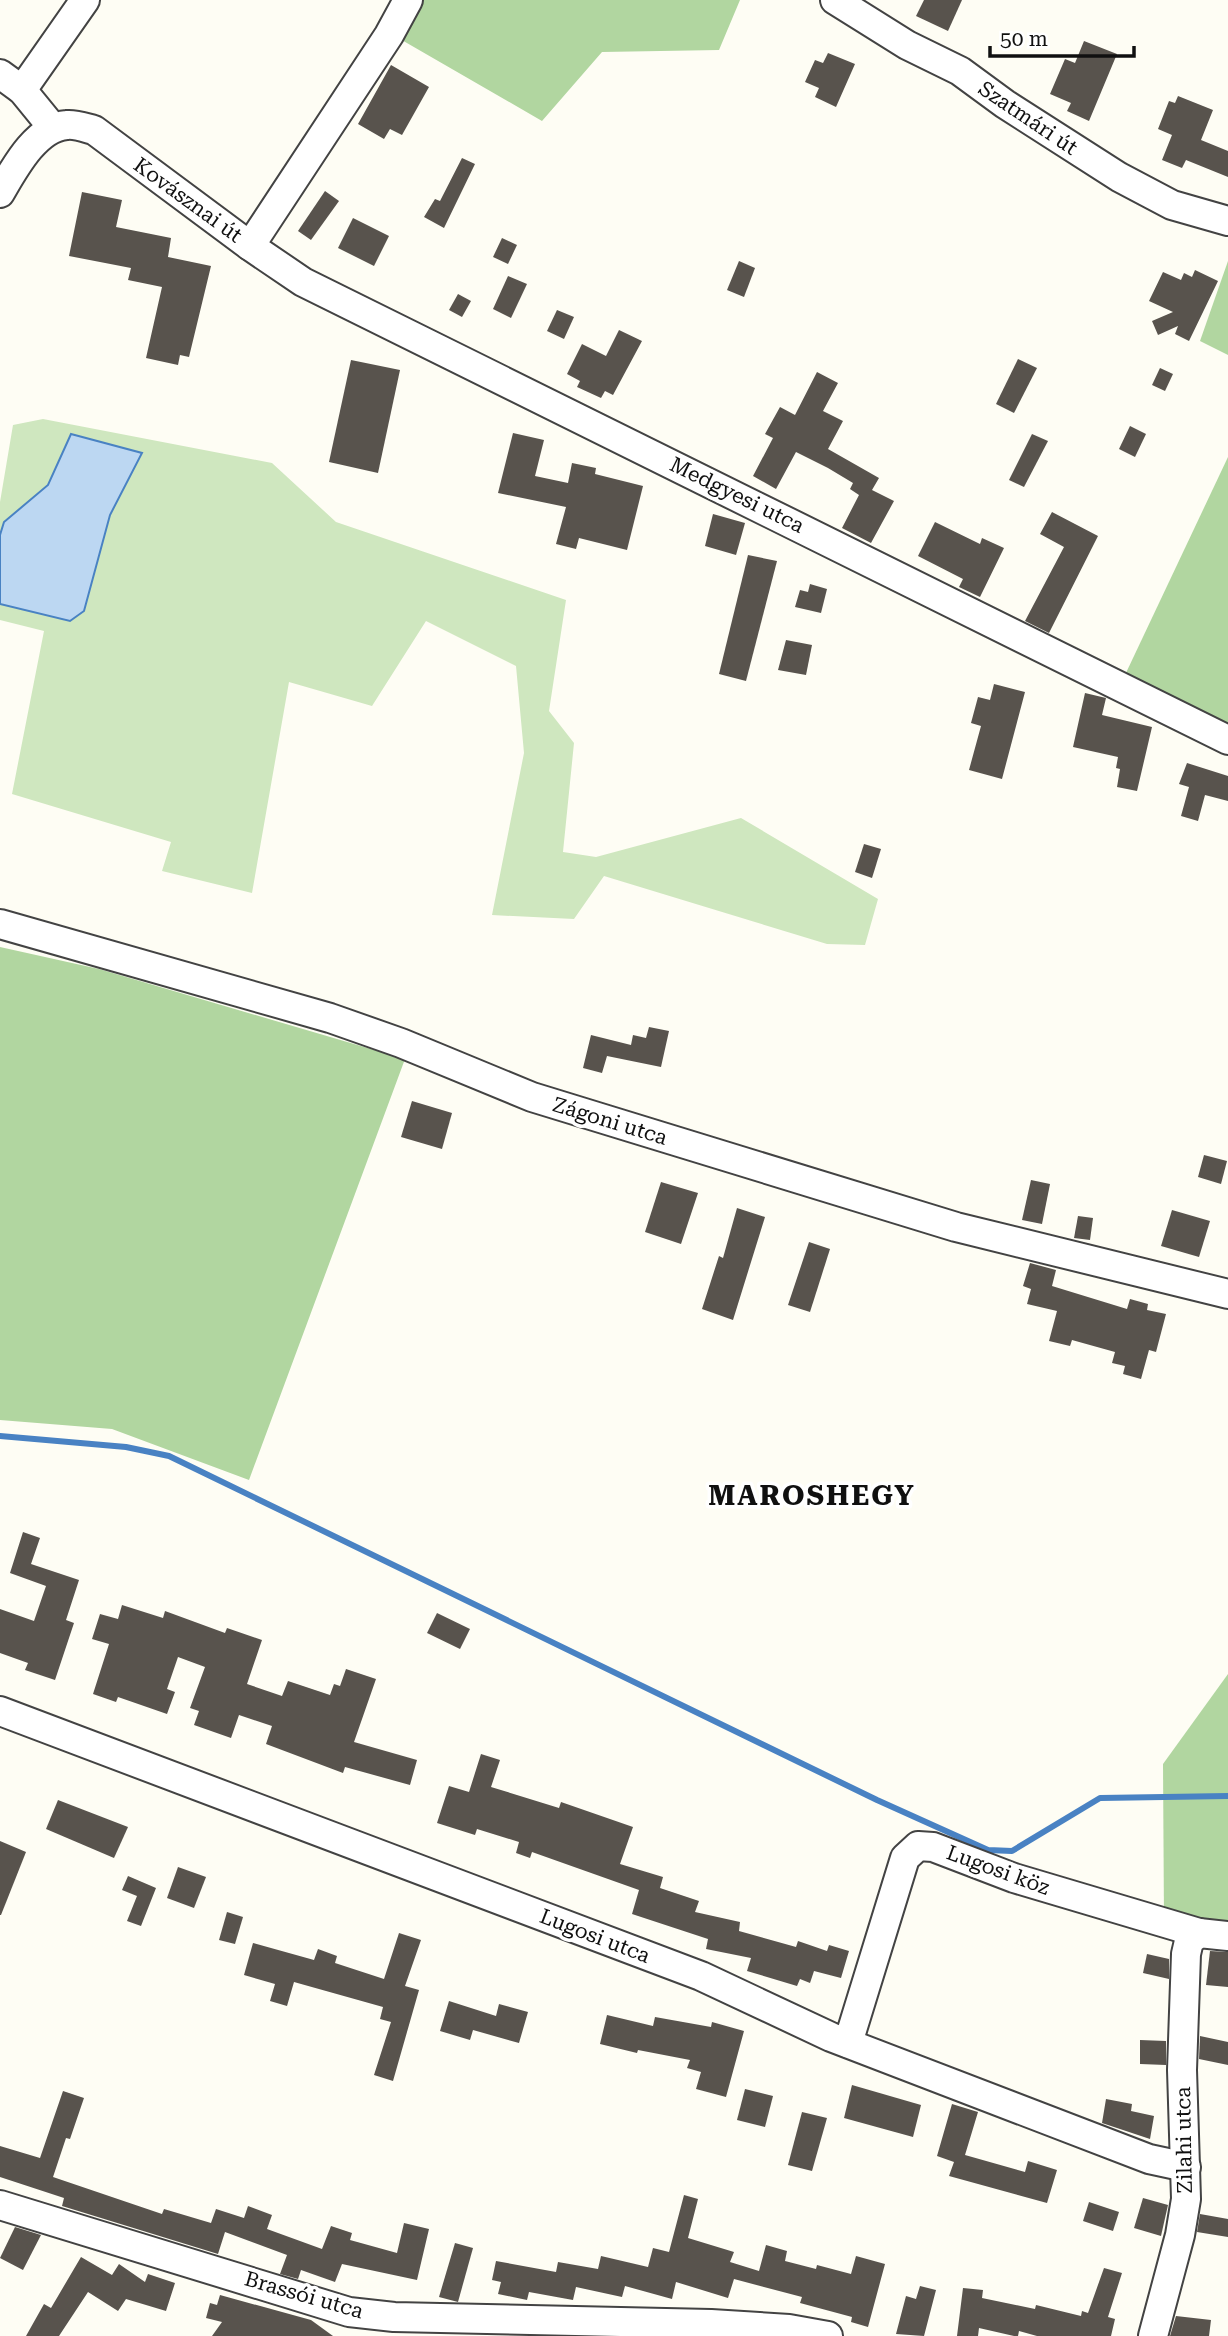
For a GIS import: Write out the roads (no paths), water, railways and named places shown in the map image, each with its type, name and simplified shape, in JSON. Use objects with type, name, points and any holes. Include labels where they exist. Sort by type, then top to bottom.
[{"type":"street","points":[[0,192],[33,145],[53,128],[11,82],[85,0]]},
{"type":"street","name":"Kovásznai út","points":[[53,128],[69,124],[94,130],[250,246],[389,35],[408,0]]},
{"type":"street","name":"Szatmári út","points":[[835,0],[908,45],[960,71],[1005,104],[1119,177],[1172,205],[1228,221]]},
{"type":"street","name":"Medgyesi utca","points":[[250,246],[303,282],[981,615],[1228,740]]},
{"type":"street","name":"Zágoni utca","points":[[0,924],[330,1018],[401,1043],[532,1097],[956,1227],[1228,1294]]},
{"type":"street","name":"Lugosi utca","points":[[0,1711],[701,1976],[848,2043],[1149,2159],[1186,2167]]},
{"type":"street","name":"Lugosi köz","points":[[848,2043],[905,1858],[918,1846],[933,1847],[1014,1878],[1194,1937]]},
{"type":"street","points":[[1194,1937],[1228,1936]]},
{"type":"street","name":"Zilahi utca","points":[[1153,2336],[1180,2235],[1186,2199],[1182,2070],[1185,1954],[1194,1937]]},
{"type":"street","name":"Brassói utca","points":[[0,2206],[349,2312],[394,2317],[738,2325],[789,2329],[828,2336]]},
{"type":"street","points":[[349,2312],[374,2336]]},
{"type":"water","points":[[71,434],[142,453],[110,515],[84,611],[70,621],[0,604],[0,535],[4,522],[48,485]]},
{"type":"waterway","points":[[0,1436],[126,1447],[169,1456],[877,1800],[988,1850],[1012,1851],[1100,1798],[1228,1796]]},
{"type":"district","name":"MAROSHEGY","points":[[812,1495]]}]
